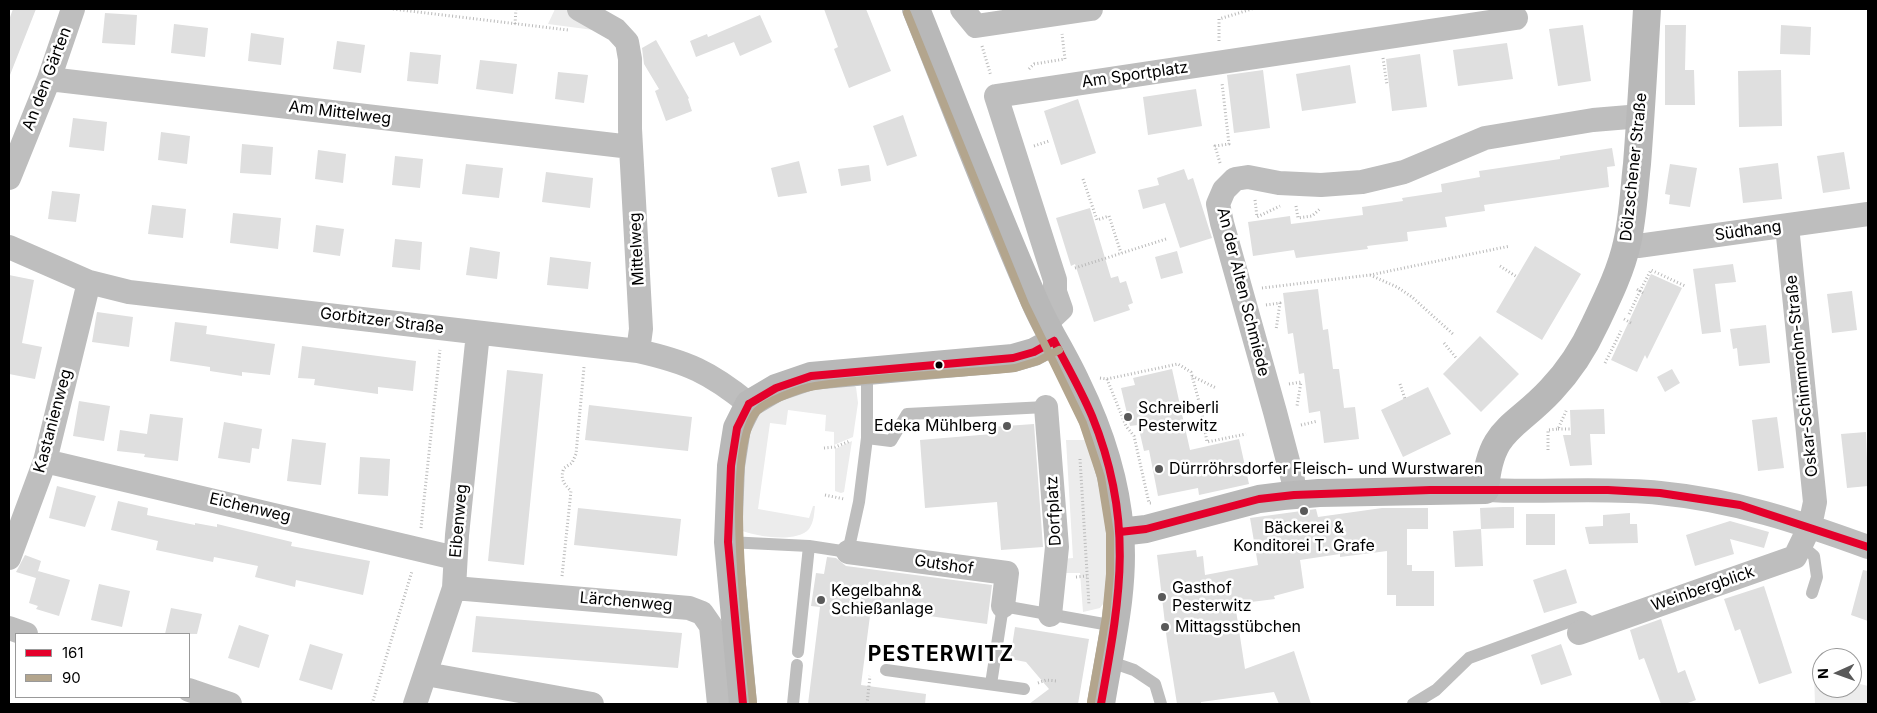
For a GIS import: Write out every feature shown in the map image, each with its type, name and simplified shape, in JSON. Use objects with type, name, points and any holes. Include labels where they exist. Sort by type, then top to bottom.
[{"type":"street","name":"An den Gärten","points":[[9,178],[49,79],[73,9]]},
{"type":"street","points":[[916,9],[1050,333],[1076,382],[1100,437],[1114,490],[1120,532],[1115,626],[1101,704]]},
{"type":"street","points":[[969,17],[1059,14],[1091,9]]},
{"type":"street","name":"Dölzschener Straße","points":[[1485,490],[1487,467],[1496,442],[1511,425],[1550,391],[1583,348],[1618,271],[1627,244],[1641,116],[1646,9]]},
{"type":"street","name":"Am Sportplatz","points":[[996,96],[1516,18]]},
{"type":"street","points":[[574,19],[616,30],[627,42],[630,59],[631,147]]},
{"type":"street","name":"Am Mittelweg","points":[[49,79],[631,147]]},
{"type":"street","points":[[743,704],[728,542],[731,466],[738,428],[748,404],[776,388],[811,376],[1013,358],[1034,352],[1050,333],[1061,309],[1055,292],[1055,280],[996,96]]},
{"type":"street","name":"An der Alten Schmiede","points":[[1294,494],[1293,480],[1278,422],[1218,204],[1224,190],[1234,179],[1248,176],[1279,183],[1321,185],[1362,182],[1404,172],[1485,138],[1593,120],[1641,116]]},
{"type":"street","name":"Mittelweg","points":[[631,147],[641,329],[638,351]]},
{"type":"street","name":"Südhang","points":[[1627,244],[1638,246],[1868,214]]},
{"type":"street","name":"Oskar-Schimmrohn-Straße","points":[[1787,226],[1815,502],[1806,536]]},
{"type":"street","name":"Gorbitzer Straße","points":[[9,247],[89,282],[129,292],[638,351],[682,361],[724,383],[748,404]]},
{"type":"street","name":"Kastanienweg","points":[[9,558],[45,461],[89,282]]},
{"type":"street","name":"Eibenweg","points":[[415,704],[454,588],[454,558],[478,332]]},
{"type":"street","name":"Dorfplatz","points":[[1046,407],[1057,547],[1050,614]]},
{"type":"street","name":"Eichenweg","points":[[45,461],[419,548],[454,558]]},
{"type":"street","points":[[1120,532],[1146,529],[1259,499],[1294,494],[1485,490],[1517,492],[1608,490],[1660,493],[1740,505],[1806,536],[1868,547]]},
{"type":"street","name":"Weinbergblick","points":[[1588,630],[1795,558],[1806,536]]},
{"type":"street","name":"Gutshof","points":[[848,552],[1007,573],[1003,606]]},
{"type":"street","name":"Lärchenweg","points":[[454,588],[689,608],[702,614],[711,626],[718,704]]},
{"type":"street","points":[[9,628],[23,633]]},
{"type":"street","points":[[426,674],[592,704]]},
{"type":"street","points":[[190,690],[230,704]]},
{"type":"lane","points":[[728,542],[809,546],[848,552],[859,502],[867,438],[867,371]]},
{"type":"lane","points":[[867,438],[891,441],[907,414],[1046,407]]},
{"type":"lane","points":[[1806,536],[1814,556],[1817,576],[1812,593]]},
{"type":"lane","points":[[793,704],[809,546]]},
{"type":"lane","points":[[1003,606],[1115,626]]},
{"type":"lane","name":"Gutshof","points":[[990,684],[1003,606]]},
{"type":"lane","points":[[1413,704],[1436,690],[1468,658],[1582,617],[1588,630]]},
{"type":"lane","points":[[1108,661],[1134,670],[1155,684],[1161,704]]},
{"type":"lane","points":[[886,670],[1024,689]]},
{"type":"path","points":[[393,9],[515,24],[574,19]]},
{"type":"path","points":[[515,24],[516,9]]},
{"type":"path","points":[[1219,62],[1219,19],[1252,9]]},
{"type":"path","points":[[1026,91],[1027,71],[1034,64],[1065,59],[1059,14]]},
{"type":"path","points":[[969,17],[996,96]]},
{"type":"path","points":[[1215,146],[1229,144],[1224,102]]},
{"type":"path","points":[[1083,179],[1097,220],[1109,216],[1121,253]]},
{"type":"path","points":[[1254,194],[1257,217],[1281,206]]},
{"type":"path","points":[[1296,201],[1298,218],[1312,216],[1324,206]]},
{"type":"path","points":[[1079,266],[1166,239]]},
{"type":"path","points":[[1252,290],[1370,275],[1510,246]]},
{"type":"path","points":[[1500,266],[1517,277]]},
{"type":"path","points":[[1643,293],[1640,291],[1651,270],[1685,286]]},
{"type":"path","points":[[1370,275],[1397,287],[1412,297],[1454,335]]},
{"type":"path","points":[[1262,305],[1280,303],[1276,332]]},
{"type":"path","points":[[372,704],[419,548],[443,328]]},
{"type":"path","points":[[1444,343],[1457,359]]},
{"type":"path","points":[[1098,378],[1107,379],[1178,364],[1191,372],[1201,409],[1207,442],[1246,434]]},
{"type":"path","points":[[560,596],[571,491],[561,476],[564,468],[572,463],[576,454],[584,366]]},
{"type":"path","points":[[1192,376],[1216,388]]},
{"type":"path","points":[[1107,379],[1126,426],[1134,436],[1149,503]]},
{"type":"path","points":[[1400,384],[1405,399]]},
{"type":"path","points":[[1558,429],[1569,403]]},
{"type":"path","points":[[1300,425],[1318,421]]},
{"type":"path","points":[[1548,450],[1548,430],[1570,429]]},
{"type":"path","points":[[824,448],[834,447],[852,439],[867,438]]},
{"type":"path","points":[[1079,455],[1089,609]]},
{"type":"path","points":[[1078,577],[1087,576]]},
{"type":"shaded area","points":[[555,9],[568,9],[601,31],[548,24]]},
{"type":"shaded area","points":[[850,383],[856,387],[858,403],[853,437],[834,445],[834,432],[825,431],[826,415],[788,410],[786,425],[770,423],[758,509],[809,518],[813,506],[815,506],[813,521],[809,529],[803,534],[795,536],[774,537],[753,534],[737,529],[747,439],[753,422],[763,410],[787,394]]},
{"type":"shaded area","points":[[1066,440],[1090,440],[1109,534],[1109,596],[1100,608],[1083,612],[1080,573],[1061,573],[1061,559],[1073,558]]},
{"type":"shaded area","points":[[852,441],[844,492],[841,493],[835,491],[835,449]]},
{"type":"shaded area","points":[[1862,684],[1868,686],[1868,704],[1815,704],[1815,698],[1862,698]]},
{"type":"building","points":[[13,9],[36,9],[10,75],[9,20]]},
{"type":"building","points":[[824,9],[866,9],[891,71],[849,88],[834,49],[838,47]]},
{"type":"building","points":[[105,13],[137,15],[135,45],[102,43]]},
{"type":"building","points":[[760,15],[772,42],[740,56],[734,42],[696,57],[690,41],[707,34],[708,37]]},
{"type":"building","points":[[174,24],[208,28],[205,57],[171,53]]},
{"type":"building","points":[[1583,25],[1591,81],[1558,86],[1549,29]]},
{"type":"building","points":[[1665,25],[1686,25],[1685,70],[1694,70],[1695,105],[1665,105]]},
{"type":"building","points":[[1781,25],[1811,27],[1810,55],[1780,54]]},
{"type":"building","points":[[251,33],[284,38],[281,65],[248,61]]},
{"type":"building","points":[[656,40],[689,98],[692,111],[666,121],[655,91],[659,89],[644,64],[642,48]]},
{"type":"building","points":[[337,41],[365,45],[361,73],[333,69]]},
{"type":"building","points":[[1507,43],[1513,79],[1458,86],[1453,50]]},
{"type":"building","points":[[410,52],[441,55],[438,84],[407,81]]},
{"type":"building","points":[[1420,54],[1427,107],[1392,111],[1386,59]]},
{"type":"building","points":[[480,60],[517,64],[513,94],[476,89]]},
{"type":"building","points":[[1350,65],[1356,103],[1302,111],[1296,74]]},
{"type":"building","points":[[1263,70],[1270,128],[1234,133],[1227,75]]},
{"type":"building","points":[[1781,70],[1782,126],[1739,127],[1738,71]]},
{"type":"building","points":[[558,72],[588,75],[584,103],[555,99]]},
{"type":"building","points":[[1196,89],[1202,126],[1148,135],[1143,97]]},
{"type":"building","points":[[1078,99],[1096,153],[1061,165],[1044,111]]},
{"type":"building","points":[[903,115],[917,156],[887,166],[873,126]]},
{"type":"building","points":[[73,118],[107,122],[104,151],[69,147]]},
{"type":"building","points":[[161,132],[190,136],[187,164],[158,160]]},
{"type":"building","points":[[242,144],[273,147],[271,175],[240,173]]},
{"type":"building","points":[[1612,148],[1615,166],[1607,167],[1609,187],[1484,205],[1485,211],[1445,217],[1447,227],[1407,232],[1408,241],[1367,246],[1368,249],[1296,258],[1294,250],[1253,256],[1248,222],[1290,216],[1291,224],[1363,215],[1362,207],[1403,201],[1402,198],[1442,192],[1441,184],[1480,177],[1479,171],[1560,159],[1560,156]]},
{"type":"building","points":[[318,150],[346,154],[343,183],[315,179]]},
{"type":"building","points":[[1844,152],[1850,189],[1823,193],[1817,156]]},
{"type":"building","points":[[395,156],[423,159],[420,188],[392,185]]},
{"type":"building","points":[[799,161],[807,193],[778,197],[771,168]]},
{"type":"building","points":[[1778,163],[1782,199],[1743,203],[1739,168]]},
{"type":"building","points":[[466,164],[503,168],[499,198],[462,194]]},
{"type":"building","points":[[1670,164],[1697,168],[1690,207],[1669,204],[1670,195],[1665,194]]},
{"type":"building","points":[[869,165],[871,181],[841,186],[838,169]]},
{"type":"building","points":[[1184,169],[1188,180],[1193,178],[1212,238],[1180,248],[1165,203],[1143,209],[1138,190],[1159,185],[1157,178]]},
{"type":"building","points":[[546,172],[593,178],[590,208],[542,202]]},
{"type":"building","points":[[52,191],[80,194],[76,222],[48,219]]},
{"type":"building","points":[[152,205],[186,209],[183,238],[148,234]]},
{"type":"building","points":[[1090,208],[1111,278],[1118,276],[1120,283],[1126,281],[1133,303],[1128,305],[1130,310],[1094,322],[1075,264],[1071,266],[1056,218]]},
{"type":"building","points":[[233,213],[281,218],[278,249],[230,243]]},
{"type":"building","points":[[316,225],[344,229],[340,256],[313,252]]},
{"type":"building","points":[[395,239],[422,242],[420,270],[392,267]]},
{"type":"building","points":[[1535,246],[1581,274],[1542,340],[1496,312]]},
{"type":"building","points":[[470,247],[500,252],[497,279],[466,275]]},
{"type":"building","points":[[1177,251],[1183,273],[1161,279],[1155,257]]},
{"type":"building","points":[[550,257],[591,262],[588,289],[547,285]]},
{"type":"building","points":[[1733,264],[1736,282],[1715,284],[1721,332],[1702,334],[1693,269]]},
{"type":"building","points":[[1651,274],[1682,288],[1647,359],[1645,355],[1637,372],[1611,360]]},
{"type":"building","points":[[9,275],[34,280],[22,343],[42,347],[35,379],[9,374]]},
{"type":"building","points":[[1318,289],[1323,330],[1328,329],[1333,369],[1339,369],[1344,408],[1355,407],[1359,439],[1324,443],[1320,411],[1309,413],[1304,373],[1299,374],[1293,333],[1288,334],[1283,293]]},
{"type":"building","points":[[1852,291],[1857,330],[1832,333],[1827,294]]},
{"type":"building","points":[[97,312],[133,317],[129,347],[92,342]]},
{"type":"building","points":[[175,322],[207,326],[206,334],[275,344],[270,375],[242,372],[242,376],[210,371],[210,367],[170,361]]},
{"type":"building","points":[[1766,325],[1770,363],[1739,366],[1737,348],[1733,349],[1730,329]]},
{"type":"building","points":[[1480,336],[1519,374],[1481,412],[1443,374]]},
{"type":"building","points":[[302,346],[416,361],[413,391],[378,387],[378,394],[314,385],[315,379],[298,378]]},
{"type":"building","points":[[1172,369],[1190,450],[1239,439],[1249,484],[1199,495],[1198,488],[1158,496],[1149,450],[1144,451],[1138,425],[1130,426],[1121,388],[1135,385],[1133,378]]},
{"type":"building","points":[[1672,369],[1680,383],[1665,392],[1657,377]]},
{"type":"building","points":[[507,370],[543,374],[524,565],[488,561]]},
{"type":"building","points":[[1428,387],[1451,434],[1403,457],[1381,410]]},
{"type":"building","points":[[79,401],[110,406],[104,441],[73,436]]},
{"type":"building","points":[[589,405],[692,417],[688,451],[585,440]]},
{"type":"building","points":[[1604,409],[1605,434],[1590,434],[1592,465],[1570,466],[1563,435],[1571,435],[1570,410]]},
{"type":"building","points":[[150,414],[183,418],[178,461],[144,457],[145,454],[117,451],[120,430],[147,434]]},
{"type":"building","points":[[1777,417],[1784,468],[1758,471],[1752,420]]},
{"type":"building","points":[[224,422],[262,429],[259,449],[252,448],[250,463],[218,458]]},
{"type":"building","points":[[1034,424],[1043,547],[1001,550],[997,502],[925,508],[920,440],[992,434],[992,427]]},
{"type":"building","points":[[1866,432],[1868,486],[1847,488],[1841,434]]},
{"type":"building","points":[[292,439],[326,443],[321,485],[287,481]]},
{"type":"building","points":[[360,457],[390,459],[388,496],[358,494]]},
{"type":"building","points":[[57,486],[96,496],[85,527],[49,518]]},
{"type":"building","points":[[118,501],[148,508],[147,515],[195,525],[195,523],[217,527],[217,524],[292,542],[291,546],[370,561],[363,595],[296,580],[295,587],[255,577],[258,566],[214,557],[213,562],[156,550],[158,541],[111,530]]},
{"type":"building","points":[[1514,507],[1514,528],[1481,529],[1480,508]]},
{"type":"building","points":[[578,508],[681,519],[677,556],[574,545]]},
{"type":"building","points":[[1382,508],[1428,508],[1428,529],[1407,529],[1407,565],[1412,565],[1412,571],[1434,571],[1434,606],[1396,606],[1396,595],[1387,595],[1387,551],[1340,557],[1340,554],[1300,560],[1304,588],[1274,596],[1275,599],[1235,604],[1245,669],[1294,651],[1311,704],[1279,704],[1274,692],[1201,702],[1201,704],[1177,704],[1167,641],[1157,555],[1196,550],[1197,557],[1203,556],[1205,575],[1258,565],[1250,518],[1316,509],[1318,517]]},
{"type":"building","points":[[1630,513],[1630,524],[1637,524],[1638,543],[1589,544],[1585,527],[1603,526],[1603,515]]},
{"type":"building","points":[[1526,514],[1555,514],[1555,545],[1526,545]]},
{"type":"building","points":[[1730,521],[1769,532],[1764,548],[1730,539],[1734,554],[1695,566],[1686,535]]},
{"type":"building","points":[[1481,529],[1483,566],[1455,567],[1453,531]]},
{"type":"building","points":[[25,555],[41,561],[36,578],[16,572]]},
{"type":"building","points":[[827,557],[836,558],[846,566],[992,585],[987,624],[871,608],[861,685],[926,694],[925,704],[808,704],[820,607],[811,606],[816,573],[824,574]]},
{"type":"building","points":[[1566,569],[1577,603],[1544,613],[1533,580]]},
{"type":"building","points":[[1863,570],[1868,571],[1868,621],[1851,615]]},
{"type":"building","points":[[38,571],[70,580],[59,616],[36,609],[38,606],[29,603]]},
{"type":"building","points":[[99,584],[130,591],[122,627],[91,620]]},
{"type":"building","points":[[1764,586],[1792,673],[1759,684],[1740,629],[1735,631],[1724,599]]},
{"type":"building","points":[[171,608],[202,614],[197,634],[165,633]]},
{"type":"building","points":[[476,616],[682,633],[678,668],[472,652]]},
{"type":"building","points":[[1661,619],[1678,673],[1685,670],[1696,700],[1685,704],[1661,704],[1644,658],[1639,660],[1630,630]]},
{"type":"building","points":[[239,625],[269,635],[259,668],[228,658]]},
{"type":"building","points":[[1015,627],[1089,639],[1078,704],[1029,704],[1049,689],[1026,662],[1010,659]]},
{"type":"building","points":[[310,644],[343,654],[332,690],[299,680]]},
{"type":"building","points":[[1561,644],[1572,675],[1541,685],[1531,655]]},
{"type":"transit line","name":"90","points":[[907,13],[1025,304],[1083,423],[1101,477],[1110,533],[1110,574],[1106,617],[1091,702]]},
{"type":"transit line","name":"161","points":[[1054,341],[1088,406],[1106,454],[1119,525],[1118,594],[1101,704]]},
{"type":"transit line","name":"161","points":[[749,404],[776,388],[811,376],[1013,358],[1034,352],[1054,341]]},
{"type":"transit line","name":"90","points":[[753,703],[743,597],[739,506],[741,465],[747,432],[757,411],[776,399],[809,387],[865,380],[1015,368],[1038,361],[1059,350]]},
{"type":"transit line","name":"161","points":[[743,704],[728,542],[731,466],[737,428],[749,404]]},
{"type":"transit line","name":"161","points":[[1120,532],[1146,529],[1259,499],[1294,495],[1430,490],[1608,490],[1660,493],[1740,505],[1868,547]]},
{"type":"place","name":"Schreiberli Pesterwitz","points":[[1128,417]]},
{"type":"place","name":"Edeka Mühlberg","points":[[1007,426]]},
{"type":"place","name":"Dürrröhrsdorfer Fleisch- und Wurstwaren","points":[[1159,469]]},
{"type":"place","name":"Bäckerei & Konditorei T. Grafe","points":[[1304,511]]},
{"type":"place","name":"Gasthof Pesterwitz","points":[[1162,597]]},
{"type":"place","name":"Kegelbahn& Schießanlage","points":[[821,600]]},
{"type":"place","name":"Mittagsstübchen","points":[[1165,627]]},
{"type":"district","name":"PESTERWITZ","points":[[941,655]]}]
